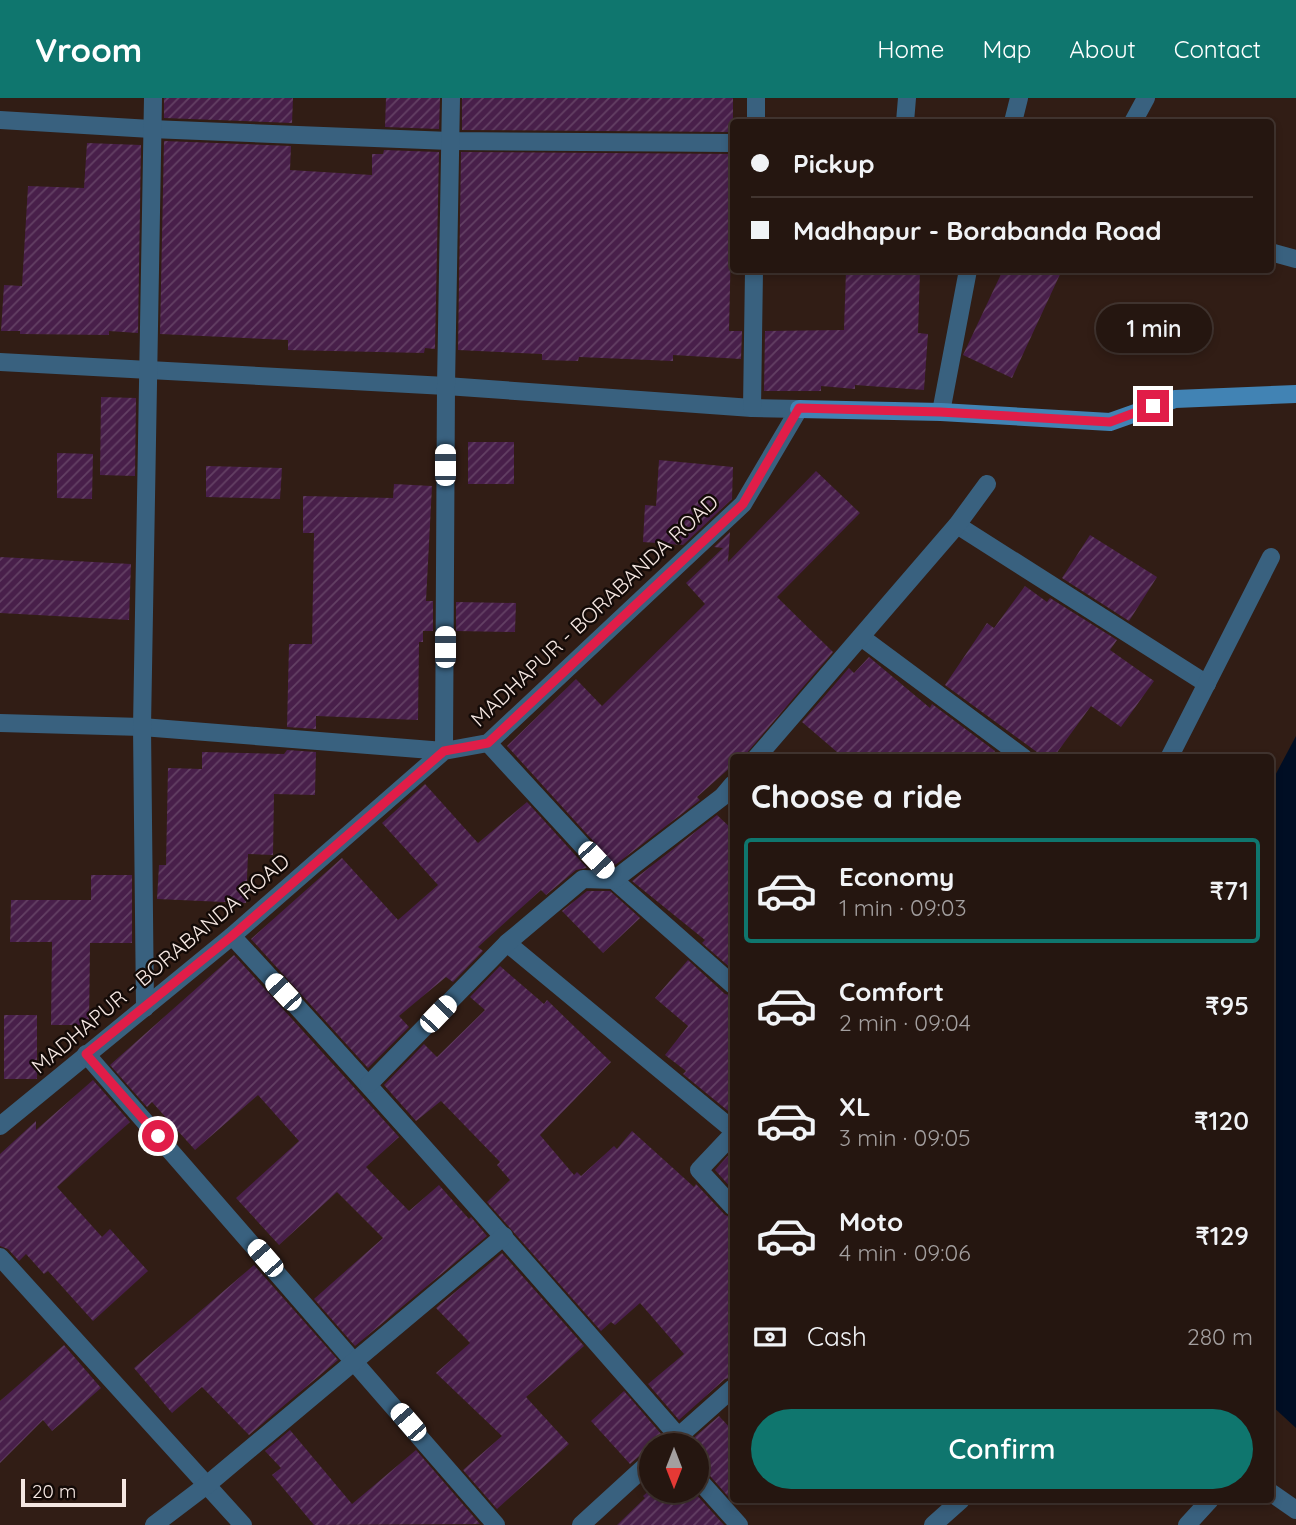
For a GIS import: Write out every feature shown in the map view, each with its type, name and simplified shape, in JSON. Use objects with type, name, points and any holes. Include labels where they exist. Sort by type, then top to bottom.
[{"type":"street","points":[[145,1008],[142,727],[153,98]]},
{"type":"street","points":[[0,723],[142,727],[444,751],[451,98]]},
{"type":"street","points":[[756,98],[756,119]]},
{"type":"street","points":[[905,119],[907,98]]},
{"type":"street","points":[[1014,119],[1019,98]]},
{"type":"street","points":[[1135,119],[1146,98]]},
{"type":"street","points":[[0,120],[450,141],[730,143]]},
{"type":"street","points":[[1274,253],[1296,259]]},
{"type":"street","points":[[752,408],[754,273]]},
{"type":"street","points":[[940,412],[967,273]]},
{"type":"street","points":[[0,362],[446,386],[752,408],[940,412],[1110,422],[1175,399],[1296,394]]},
{"type":"street","name":"MADHAPUR - BORABANDA ROAD","points":[[0,1126],[232,936],[444,751],[488,743],[743,504],[799,408]]},
{"type":"street","points":[[759,754],[957,525],[987,484]]},
{"type":"street","points":[[957,525],[1207,684]]},
{"type":"street","points":[[1171,754],[1271,557]]},
{"type":"street","points":[[861,637],[1019,754]]},
{"type":"street","points":[[488,743],[614,880],[730,982]]},
{"type":"street","points":[[369,1084],[507,943],[583,879],[614,880],[729,796]]},
{"type":"street","points":[[232,936],[504,1236],[668,1433]]},
{"type":"street","points":[[507,943],[730,1129]]},
{"type":"street","points":[[86,1054],[496,1525]]},
{"type":"street","points":[[730,1135],[699,1170],[730,1204]]},
{"type":"street","points":[[154,1525],[208,1484],[504,1236]]},
{"type":"street","points":[[0,1256],[243,1525]]},
{"type":"street","points":[[685,1433],[730,1391]]},
{"type":"street","points":[[581,1525],[639,1472]]},
{"type":"street","points":[[709,1492],[739,1525]]},
{"type":"street","points":[[1274,1495],[1296,1510]]},
{"type":"street","points":[[933,1525],[958,1503]]},
{"type":"street","points":[[1187,1525],[1207,1503]]},
{"type":"water","points":[[1296,736],[1296,1428],[1274,1408],[1274,777]]},
{"type":"building","points":[[164,98],[293,98],[292,123],[164,118]]},
{"type":"building","points":[[386,98],[440,98],[439,129],[385,127]]},
{"type":"building","points":[[462,98],[733,98],[730,132],[462,130]]},
{"type":"building","points":[[164,141],[291,146],[290,170],[372,175],[372,154],[383,154],[384,150],[439,152],[435,349],[425,348],[424,353],[288,350],[288,340],[160,334]]},
{"type":"building","points":[[87,143],[141,145],[138,333],[109,331],[109,335],[20,334],[20,331],[1,331],[4,285],[22,286],[28,186],[84,188]]},
{"type":"building","points":[[461,152],[730,154],[729,331],[742,331],[741,359],[673,355],[673,361],[579,357],[578,361],[542,360],[542,354],[458,350]]},
{"type":"building","points":[[846,273],[920,273],[918,333],[928,334],[924,390],[855,385],[855,389],[821,386],[821,391],[764,391],[765,331],[844,330]]},
{"type":"building","points":[[1002,273],[1061,273],[1012,378],[963,355]]},
{"type":"building","points":[[101,397],[136,398],[135,476],[100,475]]},
{"type":"building","points":[[468,442],[514,442],[514,484],[468,484]]},
{"type":"building","points":[[57,453],[93,454],[92,499],[57,498]]},
{"type":"building","points":[[659,460],[733,467],[732,499],[683,545],[643,542],[645,505],[656,506]]},
{"type":"building","points":[[206,466],[282,468],[280,499],[206,497]]},
{"type":"building","points":[[816,471],[860,513],[777,597],[833,652],[746,754],[730,754],[730,768],[697,797],[700,800],[615,865],[507,746],[576,679],[602,706],[705,604],[686,583],[723,548],[714,547],[730,532],[728,562]]},
{"type":"building","points":[[394,484],[432,486],[426,601],[433,601],[433,631],[423,631],[423,642],[419,642],[418,720],[316,716],[316,729],[287,727],[289,644],[312,644],[314,533],[303,533],[303,496],[393,498]]},
{"type":"building","points":[[1090,535],[1157,577],[1129,621],[1062,578]]},
{"type":"building","points":[[0,557],[131,564],[129,620],[0,613]]},
{"type":"building","points":[[1025,586],[1047,602],[1050,598],[1117,640],[1110,650],[1154,681],[1121,727],[1091,706],[1056,754],[1040,754],[945,685],[987,623],[994,628]]},
{"type":"building","points":[[456,602],[516,603],[515,632],[456,631]]},
{"type":"building","points":[[869,657],[930,708],[932,704],[995,751],[993,754],[839,754],[802,722],[849,668],[854,673]]},
{"type":"building","points":[[287,750],[316,752],[315,795],[274,794],[273,855],[248,854],[246,903],[157,899],[159,865],[166,865],[168,768],[202,769],[202,752],[284,754]]},
{"type":"building","points":[[425,784],[478,843],[527,802],[587,868],[576,870],[546,895],[541,890],[478,947],[483,951],[453,982],[446,977],[399,1016],[409,1027],[368,1068],[251,939],[342,858],[398,920],[438,885],[382,823]]},
{"type":"building","points":[[717,815],[730,827],[730,967],[702,943],[705,940],[632,881]]},
{"type":"building","points":[[91,875],[132,875],[132,943],[90,943],[89,1025],[51,1025],[52,942],[10,942],[11,900],[91,900]]},
{"type":"building","points":[[587,891],[610,891],[640,918],[603,953],[562,911]]},
{"type":"building","points":[[234,955],[399,1137],[366,1167],[409,1211],[439,1185],[487,1236],[355,1346],[314,1299],[383,1238],[337,1192],[279,1245],[236,1198],[299,1141],[258,1095],[195,1150],[152,1102],[147,1107],[110,1065]]},
{"type":"building","points":[[688,960],[725,994],[730,995],[730,1113],[683,1074],[686,1071],[665,1055],[688,1026],[655,998]]},
{"type":"building","points":[[500,966],[544,1004],[547,1000],[611,1062],[540,1135],[574,1175],[577,1172],[581,1176],[614,1146],[617,1149],[632,1131],[694,1187],[696,1184],[725,1215],[730,1217],[730,1378],[725,1379],[679,1420],[648,1384],[684,1354],[640,1303],[615,1325],[611,1322],[601,1331],[487,1202],[510,1180],[497,1165],[500,1162],[441,1101],[416,1121],[384,1085],[424,1044],[437,1057],[485,1010],[470,997]]},
{"type":"building","points":[[4,1015],[37,1015],[37,1079],[4,1079]]},
{"type":"building","points":[[93,1080],[130,1122],[57,1187],[102,1237],[110,1229],[148,1271],[93,1321],[48,1271],[44,1274],[26,1254],[19,1261],[8,1249],[0,1246],[0,1154],[36,1121],[36,1130]]},
{"type":"building","points":[[730,1153],[730,1187],[715,1170]]},
{"type":"building","points":[[502,1253],[584,1346],[526,1397],[569,1444],[497,1509],[463,1470],[502,1436],[436,1373],[470,1343],[436,1308]]},
{"type":"building","points":[[254,1265],[338,1360],[249,1435],[202,1387],[172,1413],[134,1368]]},
{"type":"building","points":[[64,1345],[101,1388],[52,1431],[43,1420],[0,1463],[0,1401]]},
{"type":"building","points":[[624,1391],[660,1433],[639,1433],[639,1456],[630,1464],[591,1421]]},
{"type":"building","points":[[719,1416],[730,1428],[730,1499],[709,1475],[709,1433],[699,1433]]},
{"type":"building","points":[[290,1430],[352,1504],[416,1450],[480,1524],[314,1525],[272,1475],[281,1468],[265,1451]]},
{"type":"building","points":[[640,1503],[704,1503],[724,1525],[617,1525]]},
{"type":"route","points":[[158,1136],[86,1054],[232,936],[444,751],[488,743],[743,504],[799,408],[940,412],[1110,422],[1153,406]]}]
